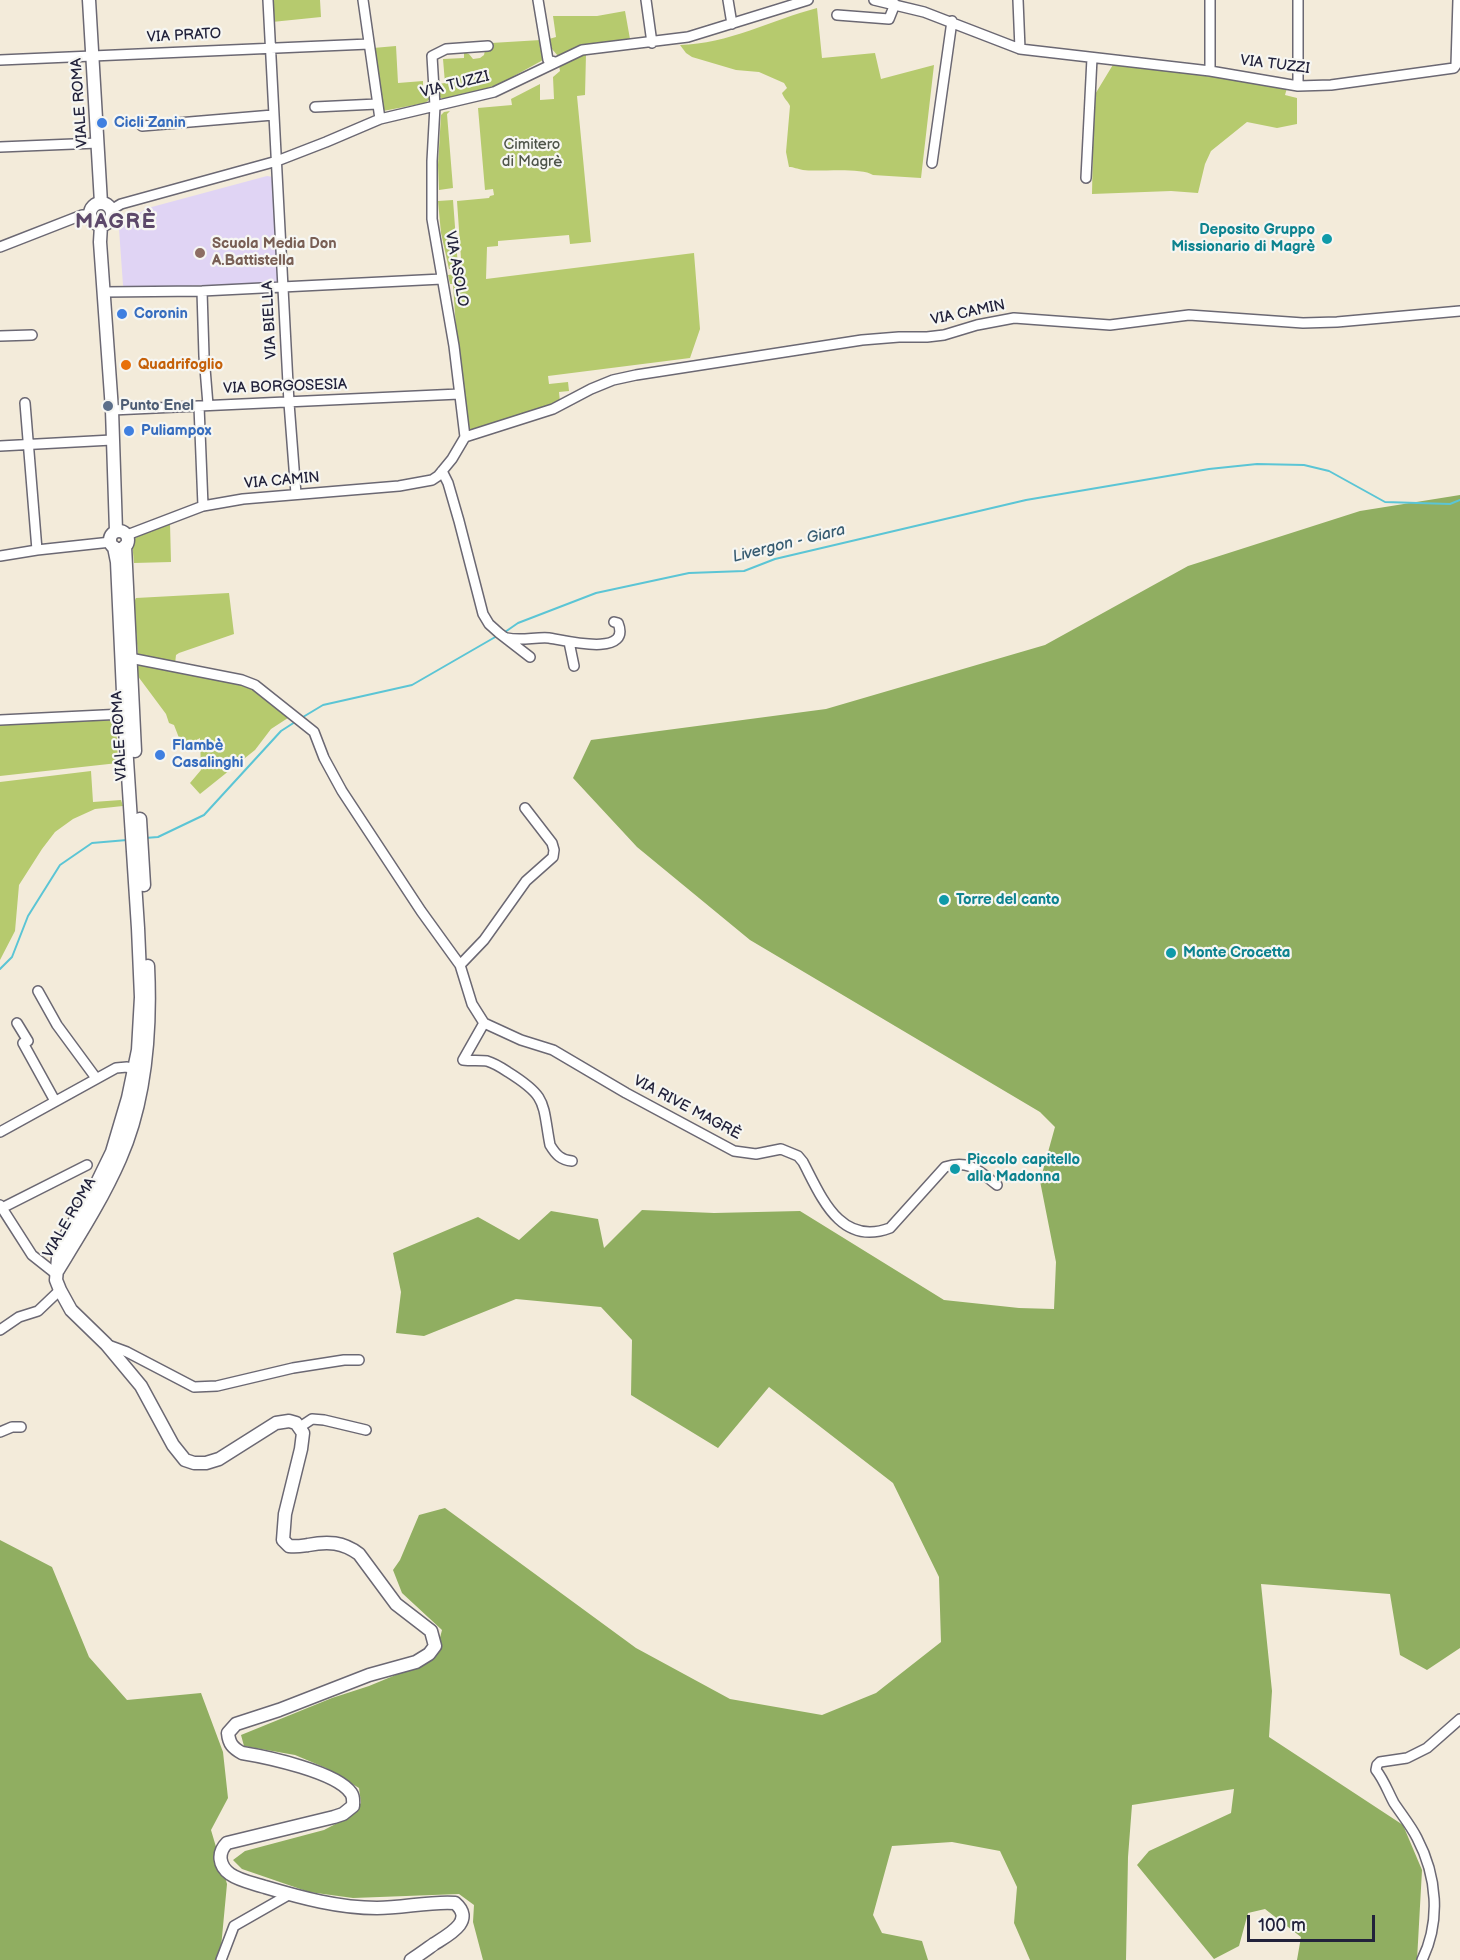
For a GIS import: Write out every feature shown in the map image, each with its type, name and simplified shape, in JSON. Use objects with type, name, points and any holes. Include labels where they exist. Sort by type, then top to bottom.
[{"type":"main road","name":"VIALE ROMA","points":[[89,0],[98,142],[106,206]]},
{"type":"main road","points":[[106,206],[110,220],[101,225],[94,222],[90,215],[93,207],[106,206]]},
{"type":"main road","name":"VIALE ROMA","points":[[56,1274],[59,1247],[92,1193],[112,1152],[128,1098],[138,1050],[141,997],[138,851],[126,658],[117,562],[119,540],[101,225]]},
{"type":"main road","name":"VIALE ROMA","points":[[56,1274],[92,1216],[120,1158],[135,1115],[143,1071],[149,988],[140,904]]},
{"type":"main road","points":[[56,1274],[60,1290],[71,1310],[106,1344],[141,1386],[172,1445],[185,1460],[206,1463],[219,1459],[276,1424],[289,1421],[300,1427],[303,1433],[301,1449],[285,1514],[283,1540],[289,1546],[295,1547],[329,1542],[351,1548],[359,1554],[396,1604],[431,1631],[435,1646],[416,1662],[369,1675],[236,1724],[228,1733],[229,1742],[242,1753],[263,1756],[309,1769],[346,1788],[351,1792],[353,1806],[344,1814],[227,1843],[222,1848],[221,1864],[232,1876],[290,1894],[357,1908],[456,1903],[462,1913],[462,1922],[455,1931],[411,1960]]},
{"type":"street","name":"VIA BIELLA","points":[[267,0],[296,494]]},
{"type":"street","points":[[363,0],[380,119]]},
{"type":"street","points":[[538,0],[548,60],[555,62]]},
{"type":"street","points":[[646,0],[652,43]]},
{"type":"street","points":[[728,0],[732,24]]},
{"type":"street","name":"VIA TUZZI","points":[[106,206],[121,204],[277,160],[380,119],[494,92],[555,62],[589,49],[688,38],[791,2],[808,0]]},
{"type":"street","name":"VIA TUZZI","points":[[874,0],[952,21],[1020,49],[1210,71],[1298,86],[1331,85],[1454,68],[1456,65],[1458,0]]},
{"type":"street","points":[[1018,0],[1020,49]]},
{"type":"street","points":[[1210,0],[1210,71]]},
{"type":"street","points":[[1298,0],[1298,86]]},
{"type":"street","points":[[923,1],[924,12]]},
{"type":"street","points":[[837,15],[889,19],[895,4]]},
{"type":"street","points":[[932,163],[952,21]]},
{"type":"street","name":"VIA PRATO","points":[[0,60],[369,44]]},
{"type":"street","name":"VIA ASOLO","points":[[465,437],[454,346],[432,219],[435,106],[432,56],[446,49],[488,46]]},
{"type":"street","points":[[1086,178],[1092,58]]},
{"type":"street","points":[[315,107],[377,104]]},
{"type":"street","points":[[142,126],[273,116]]},
{"type":"street","points":[[0,147],[98,142]]},
{"type":"street","points":[[0,247],[82,215],[90,215]]},
{"type":"street","points":[[104,292],[284,288],[442,279]]},
{"type":"street","points":[[202,291],[203,506]]},
{"type":"street","name":"VIA CAMIN","points":[[465,437],[553,409],[591,389],[613,380],[636,375],[862,340],[944,335],[977,325],[1014,318],[1110,325],[1189,315],[1303,323],[1460,311]]},
{"type":"street","points":[[0,336],[32,335]]},
{"type":"street","name":"VIA BORGOSESIA","points":[[112,410],[459,394]]},
{"type":"street","points":[[25,403],[37,550]]},
{"type":"street","points":[[465,437],[442,471],[462,529],[477,596],[489,624],[530,657]]},
{"type":"street","points":[[0,446],[112,440]]},
{"type":"street","name":"VIA CAMIN","points":[[0,556],[119,540],[203,506],[243,499],[399,486],[432,480],[442,471]]},
{"type":"street","points":[[504,638],[513,640],[547,638],[594,646],[612,641],[617,637],[620,630],[618,623],[614,622]]},
{"type":"street","points":[[569,642],[574,666]]},
{"type":"street","points":[[126,658],[242,680],[255,685],[314,732],[328,766],[363,825],[460,965],[472,1004],[484,1023],[464,1060],[487,1061],[500,1066],[532,1088],[541,1098],[553,1151],[563,1160],[572,1161]]},
{"type":"street","points":[[0,720],[129,714]]},
{"type":"street","points":[[460,965],[484,940],[526,881],[553,857],[552,843],[525,808]]},
{"type":"street","points":[[38,991],[57,1025],[96,1078]]},
{"type":"street","points":[[17,1023],[28,1041],[22,1043],[55,1101]]},
{"type":"street","name":"VIA RIVE MAGRÈ","points":[[484,1023],[521,1040],[553,1050],[626,1093],[734,1151],[756,1155],[781,1149],[798,1156],[826,1206],[835,1218],[851,1228],[878,1232],[890,1228],[945,1167],[955,1164],[977,1168],[997,1185]]},
{"type":"street","points":[[0,1132],[119,1067],[134,1070]]},
{"type":"street","points":[[56,1274],[32,1255],[1,1206],[87,1165]]},
{"type":"street","points":[[0,1330],[19,1317],[38,1311],[60,1290]]},
{"type":"street","points":[[106,1344],[127,1352],[194,1387],[217,1386],[292,1368],[359,1360]]},
{"type":"street","points":[[300,1427],[312,1419],[366,1430]]},
{"type":"street","points":[[0,1431],[21,1427]]},
{"type":"street","points":[[1422,1960],[1435,1921],[1433,1884],[1421,1846],[1376,1770],[1380,1762],[1407,1758],[1427,1748],[1460,1719]]},
{"type":"street","points":[[221,1960],[234,1926],[290,1894]]},
{"type":"shaded area","name":"Scuola Media Don A.Battistella","points":[[267,176],[273,177],[279,280],[274,283],[124,288],[119,229],[123,221],[132,214],[148,208]]},
{"type":"green space","points":[[269,0],[320,0],[321,17],[272,22]]},
{"type":"green space","points":[[817,8],[822,58],[875,53],[881,79],[934,65],[921,178],[873,175],[850,170],[803,170],[789,167],[786,152],[790,106],[782,93],[787,88],[784,83],[759,72],[736,70],[692,57],[680,45],[698,44],[732,36]]},
{"type":"green space","points":[[625,11],[630,39],[594,43],[558,56],[552,49],[549,39],[556,37],[553,16],[597,16]]},
{"type":"green space","points":[[541,40],[543,60],[514,76],[515,78],[480,91],[444,99],[439,97],[438,84],[445,83],[443,59],[464,58],[464,52],[473,59],[480,58],[484,55],[485,50],[491,49],[491,43]]},
{"type":"green space","points":[[396,46],[398,83],[423,81],[423,88],[430,88],[430,99],[425,103],[383,111],[379,101],[382,97],[380,83],[377,83],[373,48]]},
{"type":"green space","name":"Cimitero di Magrè","points":[[586,54],[585,95],[577,96],[591,242],[570,244],[569,235],[498,241],[498,246],[487,247],[486,279],[694,253],[700,329],[690,358],[548,376],[549,384],[568,382],[569,391],[559,392],[560,402],[470,433],[457,344],[453,284],[450,284],[448,275],[462,273],[457,201],[489,198],[494,195],[493,189],[485,190],[478,108],[512,105],[511,99],[540,84],[540,100],[554,99],[553,77],[560,71],[559,65]]},
{"type":"green space","points":[[1114,63],[1206,73],[1287,88],[1285,95],[1297,98],[1297,124],[1277,128],[1247,122],[1211,151],[1205,164],[1198,193],[1171,191],[1092,194],[1094,96]]},
{"type":"green space","points":[[450,111],[447,114],[453,188],[439,190],[441,115]]},
{"type":"green space","points":[[453,200],[458,267],[449,269],[441,233],[438,201]]},
{"type":"green space","points":[[1460,495],[1460,1648],[1427,1670],[1400,1655],[1390,1594],[1261,1584],[1272,1691],[1269,1737],[1403,1825],[1422,1870],[1417,1960],[1297,1960],[1301,1937],[1265,1909],[1248,1913],[1239,1946],[1214,1959],[1137,1865],[1149,1851],[1231,1813],[1234,1789],[1132,1805],[1128,1857],[1126,1960],[1030,1960],[1014,1923],[1017,1887],[1000,1851],[952,1842],[892,1846],[873,1915],[882,1933],[922,1941],[928,1960],[483,1960],[473,1922],[474,1905],[459,1894],[353,1898],[309,1892],[242,1869],[233,1860],[245,1851],[324,1830],[349,1817],[361,1803],[359,1788],[326,1768],[295,1755],[244,1746],[241,1735],[415,1667],[436,1653],[442,1630],[402,1593],[393,1570],[400,1560],[419,1515],[445,1508],[636,1648],[730,1699],[822,1715],[876,1693],[941,1642],[939,1577],[893,1483],[769,1387],[718,1448],[631,1395],[632,1340],[601,1307],[516,1299],[424,1336],[396,1333],[401,1292],[393,1253],[478,1217],[519,1240],[551,1211],[598,1219],[604,1248],[642,1210],[714,1213],[800,1211],[944,1300],[1019,1308],[1054,1309],[1056,1262],[1040,1181],[1055,1127],[1040,1112],[750,940],[637,847],[573,778],[591,740],[826,709],[1045,645],[1188,566],[1360,511]]},
{"type":"green space","points":[[170,523],[171,562],[134,563],[132,542],[149,530]]},
{"type":"green space","points":[[229,593],[234,634],[179,653],[176,655],[175,664],[141,657],[138,654],[134,610],[136,598]]},
{"type":"green space","points":[[140,664],[250,686],[291,716],[271,729],[255,750],[200,794],[190,783],[201,770],[200,738],[183,748],[174,725],[169,723],[166,714],[137,675],[136,667]]},
{"type":"green space","points":[[113,720],[116,724],[118,763],[0,776],[0,725]]},
{"type":"green space","points":[[91,771],[93,802],[121,800],[123,806],[95,809],[73,819],[55,832],[19,885],[15,931],[0,960],[0,782]]},
{"type":"green space","points":[[0,1540],[52,1567],[89,1657],[127,1700],[201,1693],[223,1752],[228,1798],[211,1830],[227,1884],[220,1958],[215,1960],[0,1960]]},
{"type":"waterway","name":"Livergon - Giara","points":[[505,632],[518,623],[596,593],[689,573],[744,571],[775,559],[1026,500],[1209,469],[1257,464],[1304,465],[1329,471],[1385,502],[1450,504],[1460,500]]},
{"type":"waterway","name":"Livergon - Giara","points":[[303,717],[323,705],[412,685],[497,636]]},
{"type":"waterway","name":"Livergon - Giara","points":[[145,838],[158,837],[204,815],[281,731],[295,722]]},
{"type":"waterway","name":"Livergon - Giara","points":[[0,969],[12,957],[28,916],[60,865],[92,843],[127,840]]},
{"type":"place","name":"Cicli Zanin","points":[[102,123]]},
{"type":"place","name":"Deposito Gruppo Missionario di Magrè","points":[[1327,239]]},
{"type":"place","name":"Scuola Media Don A.Battistella","points":[[200,253]]},
{"type":"place","name":"Coronin","points":[[122,314]]},
{"type":"place","name":"Quadrifoglio","points":[[126,365]]},
{"type":"place","name":"Punto Enel","points":[[108,406]]},
{"type":"place","name":"Puliampox","points":[[129,431]]},
{"type":"place","name":"Flambè Casalinghi","points":[[160,755]]},
{"type":"place","name":"Torre del canto","points":[[944,900]]},
{"type":"place","name":"Monte Crocetta","points":[[1171,953]]},
{"type":"place","name":"Piccolo capitello alla Madonna","points":[[955,1169]]},
{"type":"district","name":"MAGRÈ","points":[[116,223]]}]
